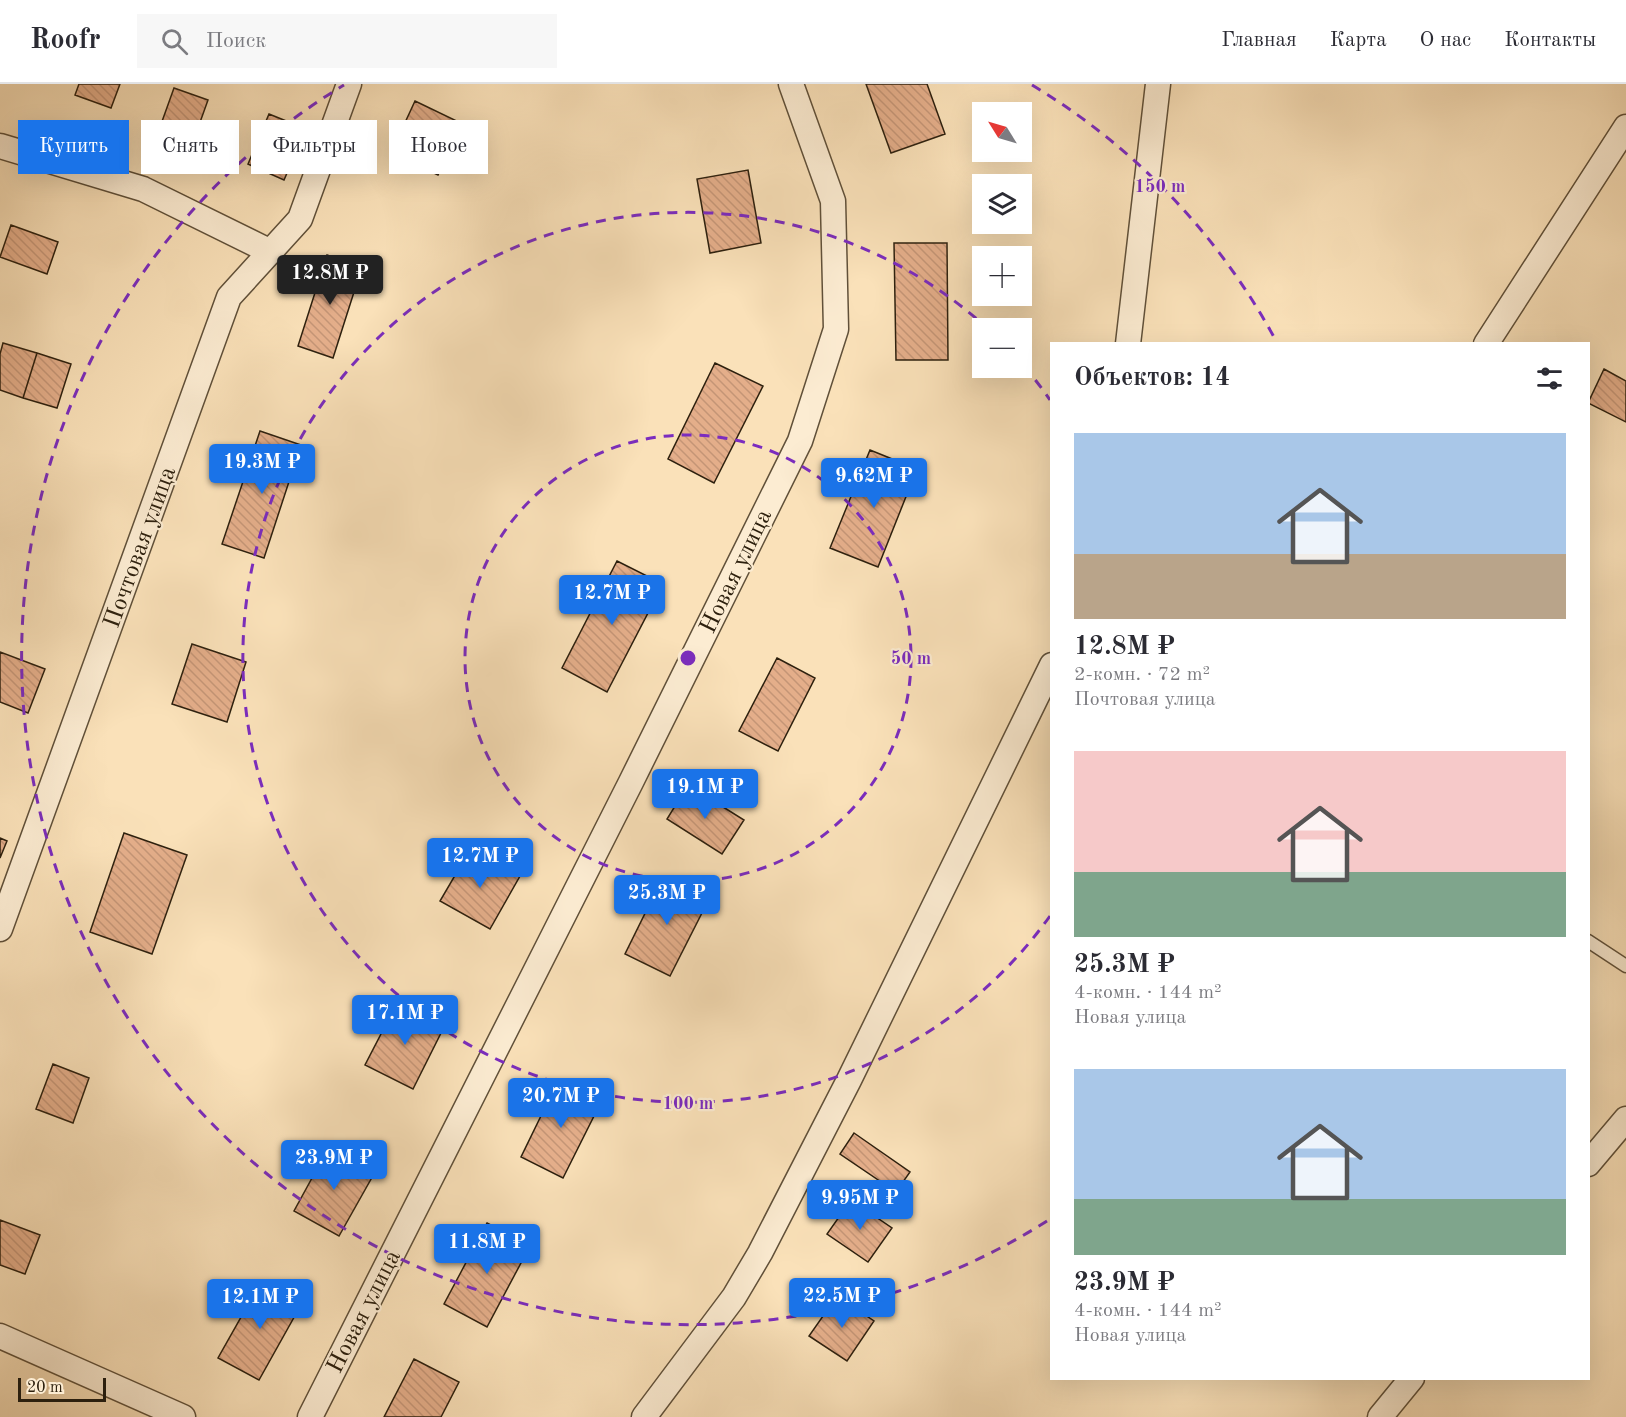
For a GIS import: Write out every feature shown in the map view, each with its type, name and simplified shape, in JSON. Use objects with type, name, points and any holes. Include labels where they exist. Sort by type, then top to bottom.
[{"type":"street","name":"Почтовая улица","points":[[0,929],[229,297],[300,219],[349,84]]},
{"type":"street","name":"Новая улица","points":[[310,1417],[626,793],[800,441],[836,329],[832,201],[791,84]]},
{"type":"street","points":[[1128,342],[1158,84]]},
{"type":"street","points":[[1487,342],[1626,127]]},
{"type":"street","points":[[0,146],[143,189],[271,252]]},
{"type":"street","points":[[644,1417],[734,1297],[760,1253],[849,1080],[1050,669]]},
{"type":"street","points":[[1590,1162],[1626,1119]]},
{"type":"street","points":[[0,1336],[183,1417]]},
{"type":"street","points":[[1380,1417],[1410,1380]]},
{"type":"lane","points":[[1590,942],[1626,966]]},
{"type":"building","points":[[79,84],[120,84],[111,108],[75,95]]},
{"type":"building","points":[[866,84],[927,84],[945,134],[891,153]]},
{"type":"building","points":[[174,88],[208,100],[201,120],[163,120]]},
{"type":"building","points":[[415,101],[455,120],[406,120]]},
{"type":"building","points":[[269,114],[284,120],[266,120]]},
{"type":"building","points":[[748,170],[761,243],[710,253],[697,179]]},
{"type":"building","points":[[270,174],[287,174],[284,180]]},
{"type":"building","points":[[11,225],[58,242],[47,274],[0,257]]},
{"type":"building","points":[[894,243],[947,243],[948,360],[896,360]]},
{"type":"building","points":[[327,255],[362,267],[333,358],[298,346]]},
{"type":"building","points":[[3,343],[37,353],[23,398],[0,390],[0,354]]},
{"type":"building","points":[[37,353],[71,364],[57,408],[23,398]]},
{"type":"building","points":[[715,363],[763,386],[714,483],[668,459]]},
{"type":"building","points":[[1604,369],[1626,381],[1626,422],[1590,404],[1590,399]]},
{"type":"building","points":[[260,431],[301,445],[264,558],[222,544]]},
{"type":"building","points":[[870,450],[917,469],[878,567],[830,548]]},
{"type":"building","points":[[617,561],[663,584],[607,692],[562,668]]},
{"type":"building","points":[[192,644],[246,662],[227,722],[172,704]]},
{"type":"building","points":[[0,652],[45,669],[28,713],[0,702]]},
{"type":"building","points":[[777,658],[815,678],[778,751],[739,731]]},
{"type":"building","points":[[688,785],[744,820],[722,854],[667,819]]},
{"type":"building","points":[[124,833],[187,855],[152,954],[90,932]]},
{"type":"building","points":[[0,838],[7,841],[0,858]]},
{"type":"building","points":[[471,848],[520,876],[490,929],[440,901]]},
{"type":"building","points":[[663,877],[709,899],[670,976],[625,954]]},
{"type":"building","points":[[397,1003],[444,1027],[413,1089],[365,1065]]},
{"type":"building","points":[[53,1064],[89,1078],[73,1123],[36,1109]]},
{"type":"building","points":[[558,1081],[601,1102],[563,1178],[521,1157]]},
{"type":"building","points":[[854,1133],[910,1172],[896,1192],[840,1154]]},
{"type":"building","points":[[329,1147],[375,1172],[339,1236],[294,1211]]},
{"type":"building","points":[[851,1200],[892,1228],[868,1262],[827,1234]]},
{"type":"building","points":[[0,1220],[40,1235],[25,1274],[0,1265]]},
{"type":"building","points":[[487,1223],[530,1246],[487,1327],[444,1304]]},
{"type":"building","points":[[262,1280],[302,1303],[259,1380],[218,1358]]},
{"type":"building","points":[[837,1296],[874,1321],[847,1361],[809,1336]]},
{"type":"building","points":[[414,1359],[459,1382],[441,1417],[384,1417]]}]
